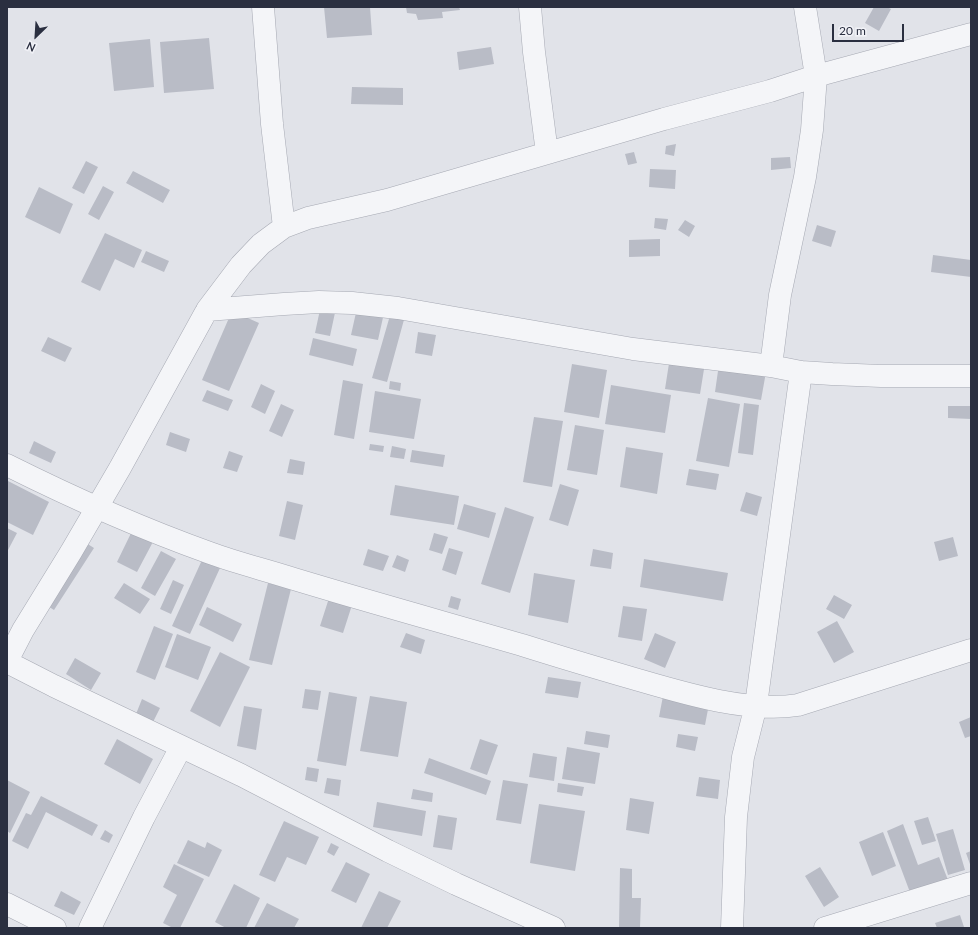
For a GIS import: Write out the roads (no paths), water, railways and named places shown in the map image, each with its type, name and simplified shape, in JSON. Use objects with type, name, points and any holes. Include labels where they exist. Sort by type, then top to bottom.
[{"type":"street","points":[[263,7],[272,124],[284,227]]},
{"type":"street","points":[[530,7],[534,52],[547,153]]},
{"type":"street","points":[[771,366],[780,295],[805,177],[812,130],[816,76],[805,7]]},
{"type":"street","points":[[554,928],[429,871],[302,806],[54,686],[7,661],[23,630],[97,508],[152,412],[207,310],[241,265],[261,244],[284,227],[308,218],[387,200],[664,119],[770,91],[816,76],[971,34]]},
{"type":"street","points":[[207,310],[319,302],[352,303],[405,309],[632,349],[771,366],[801,372],[881,376],[971,376]]},
{"type":"street","points":[[732,928],[736,817],[743,757],[756,705],[801,372]]},
{"type":"street","points":[[7,465],[97,508],[212,554],[381,605],[688,694],[715,700],[786,707],[971,650]]},
{"type":"street","points":[[90,928],[144,817],[181,747]]},
{"type":"street","points":[[825,928],[971,883]]},
{"type":"street","points":[[7,904],[55,928]]}]
